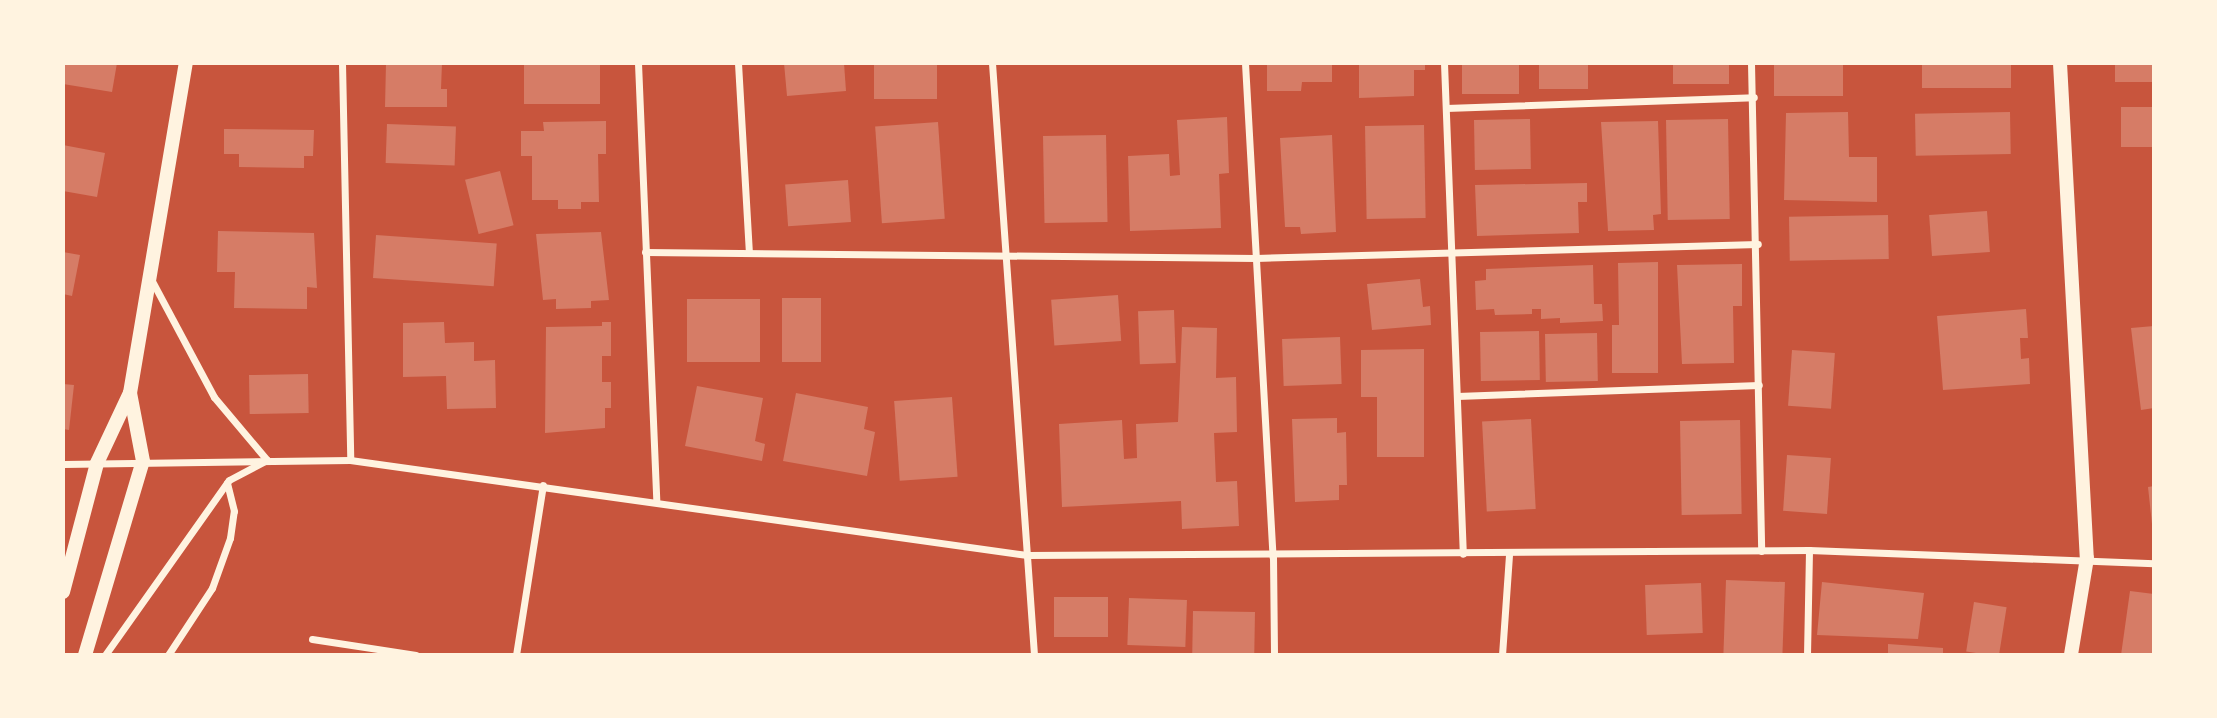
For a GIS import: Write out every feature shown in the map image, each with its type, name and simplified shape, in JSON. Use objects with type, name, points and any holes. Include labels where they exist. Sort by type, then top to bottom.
[{"type":"main road","points":[[63,592],[97,463],[130,393],[186,63]]},
{"type":"main road","points":[[2060,63],[2087,558],[2071,655]]},
{"type":"main road","points":[[85,655],[143,461],[130,393]]},
{"type":"street","points":[[342,63],[350,460]]},
{"type":"street","points":[[638,63],[656,500]]},
{"type":"street","points":[[738,63],[749,253]]},
{"type":"street","points":[[992,63],[1003,255],[1034,655]]},
{"type":"street","points":[[1245,63],[1273,557],[1274,655]]},
{"type":"street","points":[[1444,63],[1463,554]]},
{"type":"street","points":[[1751,63],[1758,244],[1761,551]]},
{"type":"street","points":[[1446,108],[1754,97]]},
{"type":"street","points":[[645,252],[1256,258],[1758,244]]},
{"type":"street","points":[[150,276],[214,397],[267,460]]},
{"type":"street","points":[[1457,396],[1759,385]]},
{"type":"street","points":[[105,655],[227,483],[267,460]]},
{"type":"street","points":[[63,464],[350,460],[656,500],[1027,555],[1273,557],[1809,550],[2087,558],[2154,564]]},
{"type":"street","points":[[168,655],[212,588],[230,538],[234,511],[227,483]]},
{"type":"street","points":[[516,655],[543,485]]},
{"type":"street","points":[[1807,655],[1809,550]]},
{"type":"street","points":[[1502,655],[1508,554]]},
{"type":"street","points":[[312,639],[416,655]]},
{"type":"building","points":[[63,63],[117,63],[112,92],[63,84]]},
{"type":"building","points":[[386,63],[442,63],[441,89],[447,89],[447,107],[385,107]]},
{"type":"building","points":[[524,63],[600,63],[600,104],[524,104]]},
{"type":"building","points":[[784,63],[844,63],[846,91],[787,96]]},
{"type":"building","points":[[874,63],[937,63],[937,99],[874,99]]},
{"type":"building","points":[[1267,63],[1332,63],[1332,82],[1302,82],[1301,91],[1267,91]]},
{"type":"building","points":[[1359,63],[1425,63],[1425,70],[1414,70],[1414,96],[1359,98]]},
{"type":"building","points":[[1462,63],[1519,63],[1519,94],[1462,94]]},
{"type":"building","points":[[1539,63],[1588,63],[1588,89],[1539,89]]},
{"type":"building","points":[[1673,63],[1729,63],[1729,84],[1673,84]]},
{"type":"building","points":[[1774,63],[1843,63],[1843,96],[1774,96]]},
{"type":"building","points":[[1922,63],[2011,63],[2011,88],[1922,88]]},
{"type":"building","points":[[2115,63],[2154,63],[2154,82],[2115,82]]},
{"type":"building","points":[[2121,107],[2154,107],[2154,147],[2121,147]]},
{"type":"building","points":[[1848,112],[1849,157],[1877,157],[1877,202],[1784,200],[1786,113]]},
{"type":"building","points":[[2010,112],[2011,154],[1916,156],[1915,114]]},
{"type":"building","points":[[1227,117],[1229,173],[1219,174],[1221,228],[1130,231],[1128,156],[1169,154],[1170,176],[1180,175],[1177,120]]},
{"type":"building","points":[[1530,119],[1531,169],[1475,170],[1474,120]]},
{"type":"building","points":[[1728,119],[1730,219],[1668,220],[1666,120]]},
{"type":"building","points":[[606,121],[606,154],[598,154],[599,202],[581,202],[581,209],[558,209],[558,200],[532,200],[532,156],[521,156],[521,131],[544,131],[543,122]]},
{"type":"building","points":[[1658,121],[1661,214],[1653,215],[1654,230],[1608,231],[1601,122]]},
{"type":"building","points":[[938,122],[945,219],[882,223],[875,126]]},
{"type":"building","points":[[387,124],[456,126],[455,165],[386,163]]},
{"type":"building","points":[[1424,125],[1426,218],[1367,219],[1365,126]]},
{"type":"building","points":[[224,129],[314,130],[313,156],[304,156],[304,168],[239,167],[239,154],[224,154]]},
{"type":"building","points":[[1106,135],[1108,222],[1045,223],[1043,136]]},
{"type":"building","points":[[1332,135],[1336,232],[1301,234],[1300,227],[1285,227],[1280,138]]},
{"type":"building","points":[[63,145],[105,153],[97,197],[63,191]]},
{"type":"building","points":[[500,171],[514,225],[479,234],[465,180]]},
{"type":"building","points":[[848,180],[851,222],[788,226],[785,184]]},
{"type":"building","points":[[1587,183],[1587,202],[1578,202],[1579,233],[1477,236],[1475,185]]},
{"type":"building","points":[[1987,211],[1990,252],[1932,256],[1929,215]]},
{"type":"building","points":[[1888,215],[1889,259],[1790,261],[1789,217]]},
{"type":"building","points":[[218,231],[314,233],[317,288],[307,287],[307,309],[234,308],[235,272],[217,272]]},
{"type":"building","points":[[601,232],[609,300],[591,301],[591,308],[556,309],[556,299],[543,300],[536,234]]},
{"type":"building","points":[[376,235],[497,243],[494,286],[373,278]]},
{"type":"building","points":[[63,252],[80,255],[72,296],[63,294]]},
{"type":"building","points":[[1658,262],[1658,373],[1612,373],[1612,325],[1619,325],[1618,263]]},
{"type":"building","points":[[1742,264],[1742,306],[1733,306],[1734,363],[1682,364],[1677,265]]},
{"type":"building","points":[[1593,265],[1594,304],[1602,304],[1603,321],[1560,323],[1560,318],[1541,319],[1541,309],[1532,309],[1532,314],[1495,315],[1494,309],[1476,310],[1475,281],[1486,280],[1486,269]]},
{"type":"building","points":[[1420,279],[1423,307],[1430,306],[1431,325],[1372,330],[1367,284]]},
{"type":"building","points":[[1118,295],[1121,341],[1054,346],[1051,300]]},
{"type":"building","points":[[782,298],[821,298],[821,362],[782,362]]},
{"type":"building","points":[[687,299],[760,299],[760,362],[687,362]]},
{"type":"building","points":[[2026,309],[2028,338],[2020,338],[2021,359],[2029,358],[2030,384],[1943,390],[1937,316]]},
{"type":"building","points":[[1174,310],[1176,363],[1140,364],[1138,311]]},
{"type":"building","points":[[444,322],[445,343],[474,342],[474,361],[495,360],[496,408],[447,409],[446,376],[403,377],[403,323]]},
{"type":"building","points":[[602,322],[611,322],[611,356],[602,356],[602,382],[611,382],[611,408],[605,408],[605,428],[545,433],[546,327],[602,326]]},
{"type":"building","points":[[2154,326],[2154,408],[2141,410],[2131,328]]},
{"type":"building","points":[[1182,327],[1217,328],[1216,378],[1236,377],[1237,432],[1214,433],[1216,482],[1237,481],[1239,526],[1182,529],[1181,501],[1062,507],[1059,424],[1122,420],[1124,459],[1137,458],[1136,424],[1178,422]]},
{"type":"building","points":[[1539,331],[1540,380],[1481,381],[1480,332]]},
{"type":"building","points":[[1597,333],[1598,381],[1546,382],[1545,334]]},
{"type":"building","points":[[1340,337],[1342,384],[1284,386],[1282,339]]},
{"type":"building","points":[[1424,349],[1424,457],[1377,457],[1377,397],[1361,397],[1361,350]]},
{"type":"building","points":[[1792,350],[1835,353],[1831,409],[1788,406]]},
{"type":"building","points":[[308,374],[309,413],[250,414],[249,375]]},
{"type":"building","points":[[63,384],[74,385],[69,430],[63,429]]},
{"type":"building","points":[[697,386],[763,398],[755,441],[765,444],[762,461],[685,446]]},
{"type":"building","points":[[796,393],[868,407],[864,429],[875,432],[867,476],[783,461]]},
{"type":"building","points":[[952,397],[958,477],[900,481],[894,401]]},
{"type":"building","points":[[1337,418],[1337,433],[1346,432],[1347,485],[1339,485],[1339,500],[1295,502],[1292,419]]},
{"type":"building","points":[[1531,419],[1536,509],[1487,511],[1482,422]]},
{"type":"building","points":[[1740,420],[1742,514],[1682,515],[1680,421]]},
{"type":"building","points":[[1787,455],[1831,458],[1827,514],[1783,511]]},
{"type":"building","points":[[2154,486],[2154,524],[2152,524],[2148,487]]},
{"type":"building","points":[[1726,580],[1785,582],[1782,655],[1723,655]]},
{"type":"building","points":[[1822,582],[1924,593],[1918,639],[1817,635]]},
{"type":"building","points":[[1701,583],[1703,633],[1647,635],[1645,585]]},
{"type":"building","points":[[2130,591],[2154,594],[2154,655],[2121,655]]},
{"type":"building","points":[[1054,597],[1108,597],[1108,637],[1054,637]]},
{"type":"building","points":[[1129,598],[1187,600],[1185,647],[1127,645]]},
{"type":"building","points":[[1974,602],[2007,607],[1999,655],[1966,651]]},
{"type":"building","points":[[1193,611],[1255,612],[1254,655],[1192,655]]},
{"type":"building","points":[[1888,644],[1943,648],[1943,655],[1888,655]]}]
